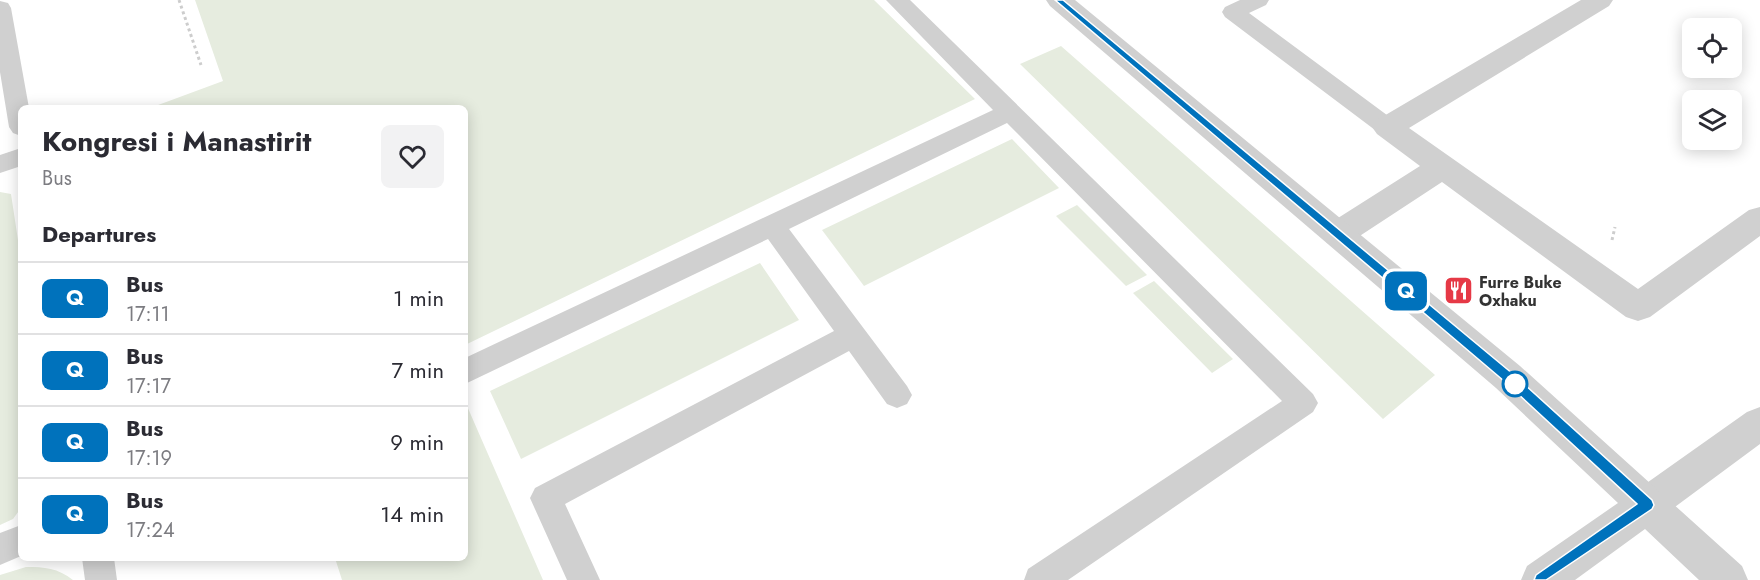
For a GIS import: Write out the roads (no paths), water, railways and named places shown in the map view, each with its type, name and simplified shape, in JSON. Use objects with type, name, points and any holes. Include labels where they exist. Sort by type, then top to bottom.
[{"type":"street","points":[[1059,0],[1508,378],[1728,580]]},
{"type":"street","points":[[1600,0],[1387,127],[1638,307],[1760,219]]},
{"type":"street","points":[[1338,234],[1442,167]]},
{"type":"street","points":[[1541,580],[1760,423]]},
{"type":"lane","points":[[897,0],[1303,403],[1040,580]]},
{"type":"lane","points":[[1258,0],[1233,12],[1387,127]]},
{"type":"lane","points":[[0,8],[18,110]]},
{"type":"lane","points":[[468,371],[1010,112]]},
{"type":"lane","points":[[0,164],[18,158]]},
{"type":"lane","points":[[773,226],[897,395]]},
{"type":"lane","points":[[584,580],[546,498],[853,334]]},
{"type":"lane","points":[[0,549],[18,541]]},
{"type":"lane","points":[[98,561],[101,580]]},
{"type":"place","name":"Furre Buke Oxhaku","points":[[1458,291]]}]
